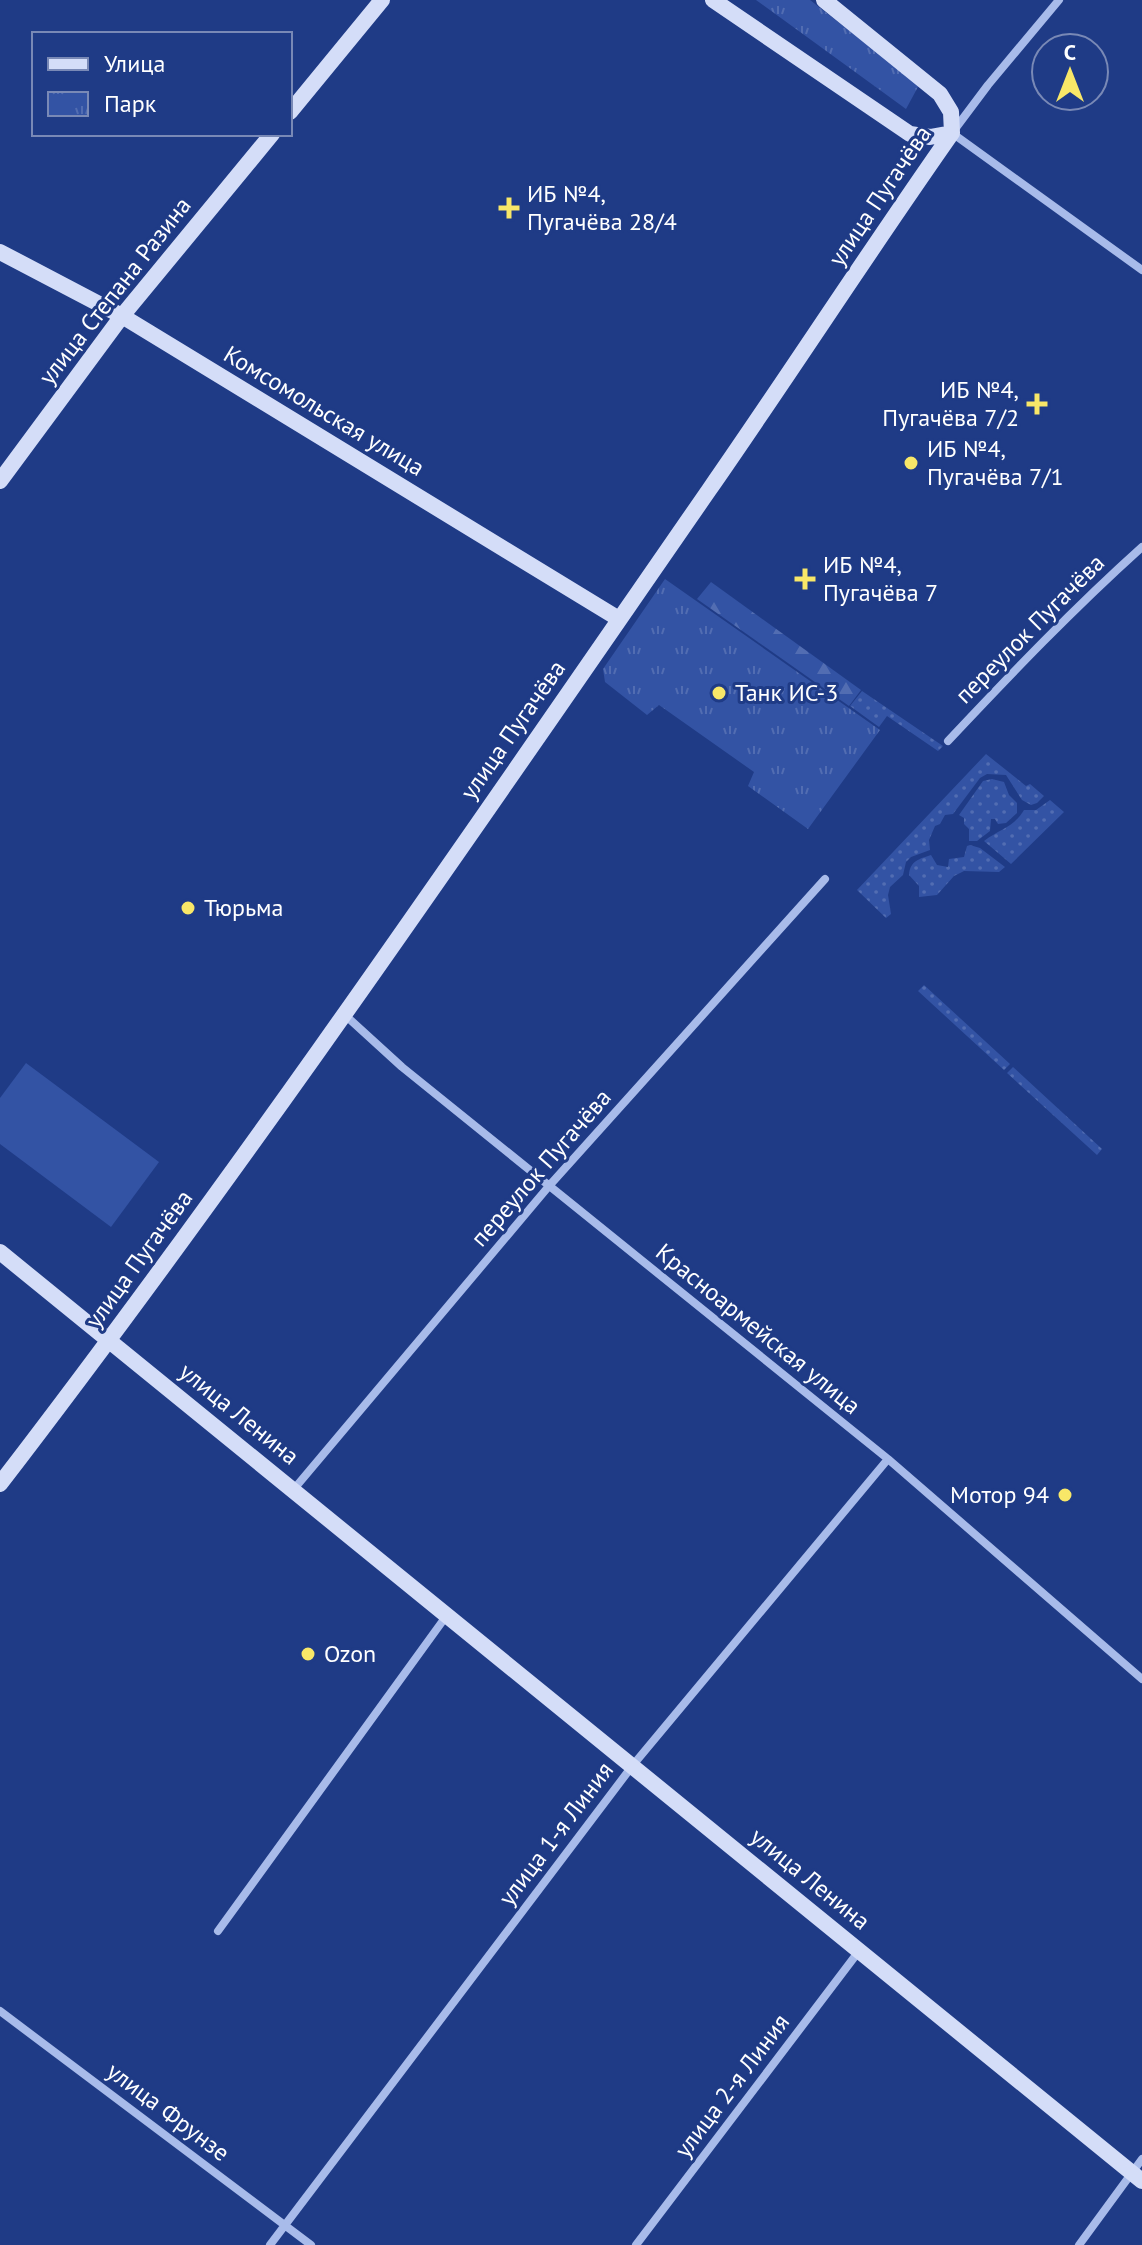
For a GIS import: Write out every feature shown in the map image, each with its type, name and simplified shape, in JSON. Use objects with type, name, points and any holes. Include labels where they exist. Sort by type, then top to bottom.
[{"type":"main road","points":[[292,110],[382,0]]},
{"type":"main road","points":[[713,0],[910,134],[930,137],[952,133],[951,112],[940,94],[824,0]]},
{"type":"main road","name":"улица Пугачёва","points":[[0,1484],[109,1341],[345,1015],[952,133]]},
{"type":"main road","name":"улица Степана Разина","points":[[0,481],[122,316],[270,136]]},
{"type":"main road","name":"Комсомольская улица","points":[[0,252],[122,316],[619,619]]},
{"type":"main road","name":"улица Ленина","points":[[0,1252],[859,1950],[1139,2171]]},
{"type":"street","name":"улица Пугачёва","points":[[952,133],[1059,0]]},
{"type":"street","points":[[952,133],[1142,270]]},
{"type":"street","name":"переулок Пугачёва","points":[[948,741],[1037,647],[1142,547]]},
{"type":"street","name":"переулок Пугачёва","points":[[294,1489],[549,1186],[825,879]]},
{"type":"street","name":"Красноармейская улица","points":[[345,1015],[402,1067],[888,1459],[1142,1679]]},
{"type":"street","name":"улица 1-я Линия","points":[[270,2245],[633,1765],[888,1459]]},
{"type":"street","points":[[218,1931],[447,1615]]},
{"type":"street","name":"улица 2-я Линия","points":[[636,2245],[859,1950]]},
{"type":"street","name":"улица Фрунзе","points":[[0,2011],[311,2245]]},
{"type":"street","points":[[1079,2245],[1139,2171]]},
{"type":"green space","points":[[756,0],[810,0],[919,85],[906,109]]},
{"type":"green space","points":[[665,579],[880,730],[808,829],[748,786],[754,772],[659,705],[647,715],[605,682],[603,669]]},
{"type":"green space","points":[[711,582],[861,690],[849,706],[697,599]]},
{"type":"green space","points":[[862,691],[943,746],[938,751],[887,716],[879,727],[850,706]]},
{"type":"green space","points":[[986,754],[1026,786],[1030,784],[1044,796],[1031,805],[1022,800],[1006,775],[987,774],[980,778],[953,814],[945,815],[935,826],[929,840],[930,850],[906,862],[903,875],[890,887],[891,914],[886,918],[857,890]]},
{"type":"green space","points":[[992,779],[1004,782],[1009,795],[1017,803],[1017,813],[1006,823],[998,824],[991,819],[990,831],[977,841],[969,841],[969,829],[959,815],[983,781]]},
{"type":"green space","points":[[1050,800],[1064,812],[1011,864],[984,841],[1011,825],[1024,810],[1036,810]]},
{"type":"green space","points":[[970,845],[980,848],[1005,867],[999,872],[964,871],[954,876],[937,895],[919,897],[919,886],[909,875],[913,864],[931,855],[937,865],[948,867],[949,859],[964,857]]},
{"type":"green space","points":[[924,985],[1010,1064],[1004,1070],[918,991]]},
{"type":"green space","points":[[26,1063],[159,1162],[111,1227],[0,1144],[0,1098]]},
{"type":"green space","points":[[1013,1067],[1102,1149],[1097,1155],[1007,1073]]},
{"type":"place","name":"ИБ №4, Пугачёва 28/4","points":[[509,208]]},
{"type":"place","name":"ИБ №4, Пугачёва 7/2","points":[[1037,404]]},
{"type":"place","name":"ИБ №4, Пугачёва 7/1","points":[[911,463]]},
{"type":"place","name":"ИБ №4, Пугачёва 7","points":[[805,579]]},
{"type":"place","name":"Танк ИС-3","points":[[719,693]]},
{"type":"place","name":"Тюрьма","points":[[188,908]]},
{"type":"place","name":"Мотор 94","points":[[1065,1495]]},
{"type":"place","name":"Ozon","points":[[308,1654]]}]
